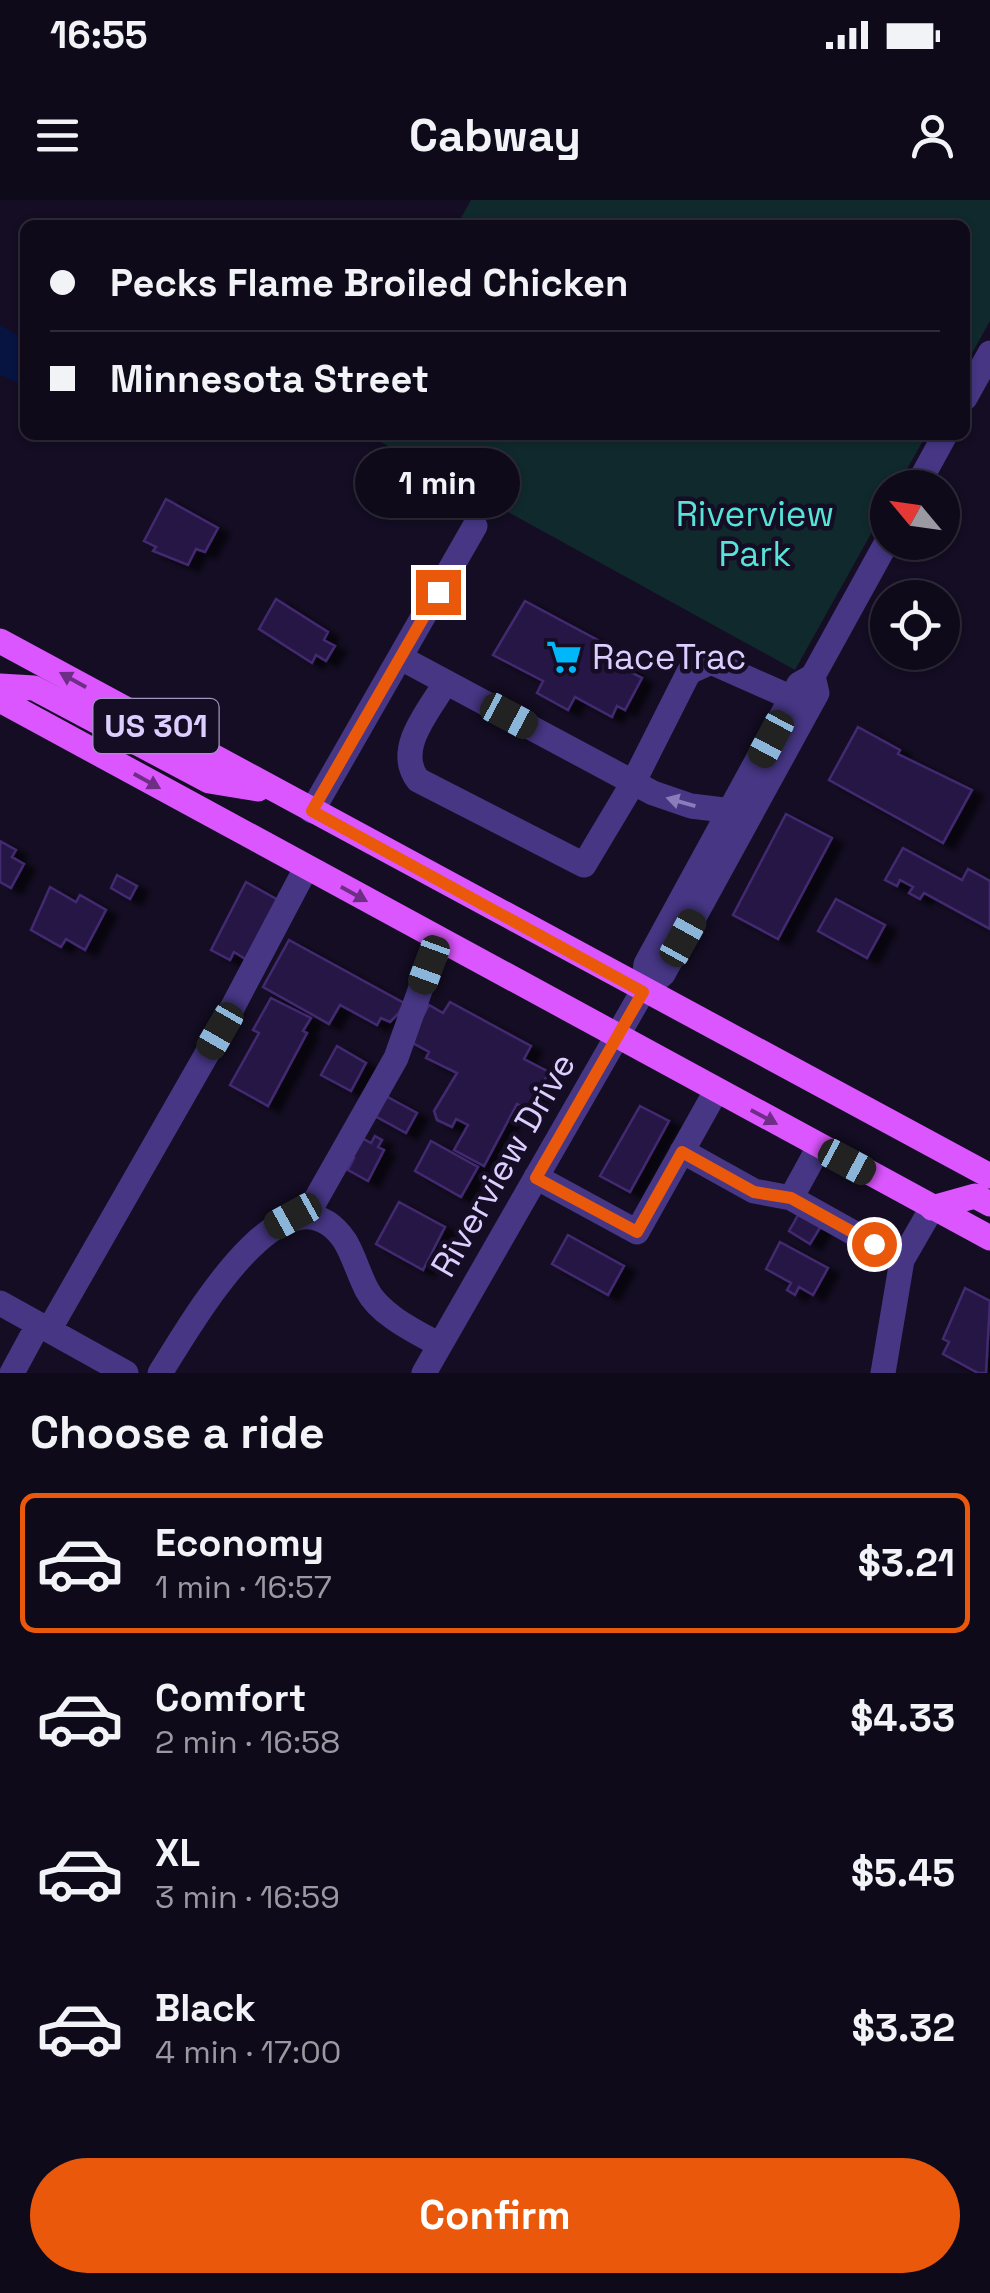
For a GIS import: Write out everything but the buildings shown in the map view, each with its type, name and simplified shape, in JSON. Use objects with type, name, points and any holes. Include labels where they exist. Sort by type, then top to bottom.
[{"type":"main road","name":"US 301","points":[[0,640],[643,992],[990,1176]]},
{"type":"main road","points":[[0,686],[34,688],[209,781],[277,792]]},
{"type":"main road","name":"US 301","points":[[0,700],[990,1238]]},
{"type":"main road","points":[[932,1208],[975,1196],[990,1204]]},
{"type":"street","points":[[970,389],[990,353]]},
{"type":"street","points":[[926,470],[942,440]]},
{"type":"street","points":[[312,811],[475,526]]},
{"type":"street","name":"Riverview Drive","points":[[643,992],[646,964],[799,684],[813,676],[877,560]]},
{"type":"street","points":[[401,658],[633,783],[691,806],[732,810]]},
{"type":"street","points":[[446,682],[408,755],[409,768],[418,780],[584,865],[633,783],[689,672],[711,662],[792,698]]},
{"type":"street","name":"Riverview Drive","points":[[424,1373],[643,992],[663,974],[817,694],[813,676]]},
{"type":"street","points":[[12,1373],[44,1328],[220,1031],[306,868]]},
{"type":"street","points":[[308,1215],[396,1058],[429,965],[444,943]]},
{"type":"street","points":[[536,1178],[637,1232],[716,1091]]},
{"type":"street","points":[[791,1198],[819,1147]]},
{"type":"street","points":[[682,1152],[754,1192],[791,1198],[902,1260]]},
{"type":"street","points":[[884,1373],[902,1260],[932,1208]]},
{"type":"street","points":[[160,1373],[208,1301],[261,1234],[293,1216],[308,1215],[328,1224],[345,1241],[369,1296],[404,1325],[440,1344]]},
{"type":"street","points":[[0,1303],[126,1373]]},
{"type":"green space","points":[[471,200],[990,200],[990,321],[970,357],[970,220],[460,220]]},
{"type":"green space","name":"Riverview Park","points":[[377,440],[923,440],[906,470],[870,470],[870,535],[795,670]]},
{"type":"shaded area","points":[[0,325],[20,336],[20,384],[0,375]]},
{"type":"place","name":"RaceTrac","points":[[564,657]]},
{"type":"route","points":[[438,592],[312,811],[643,992],[536,1178],[637,1232],[682,1152],[754,1192],[791,1198],[874,1244]]}]
